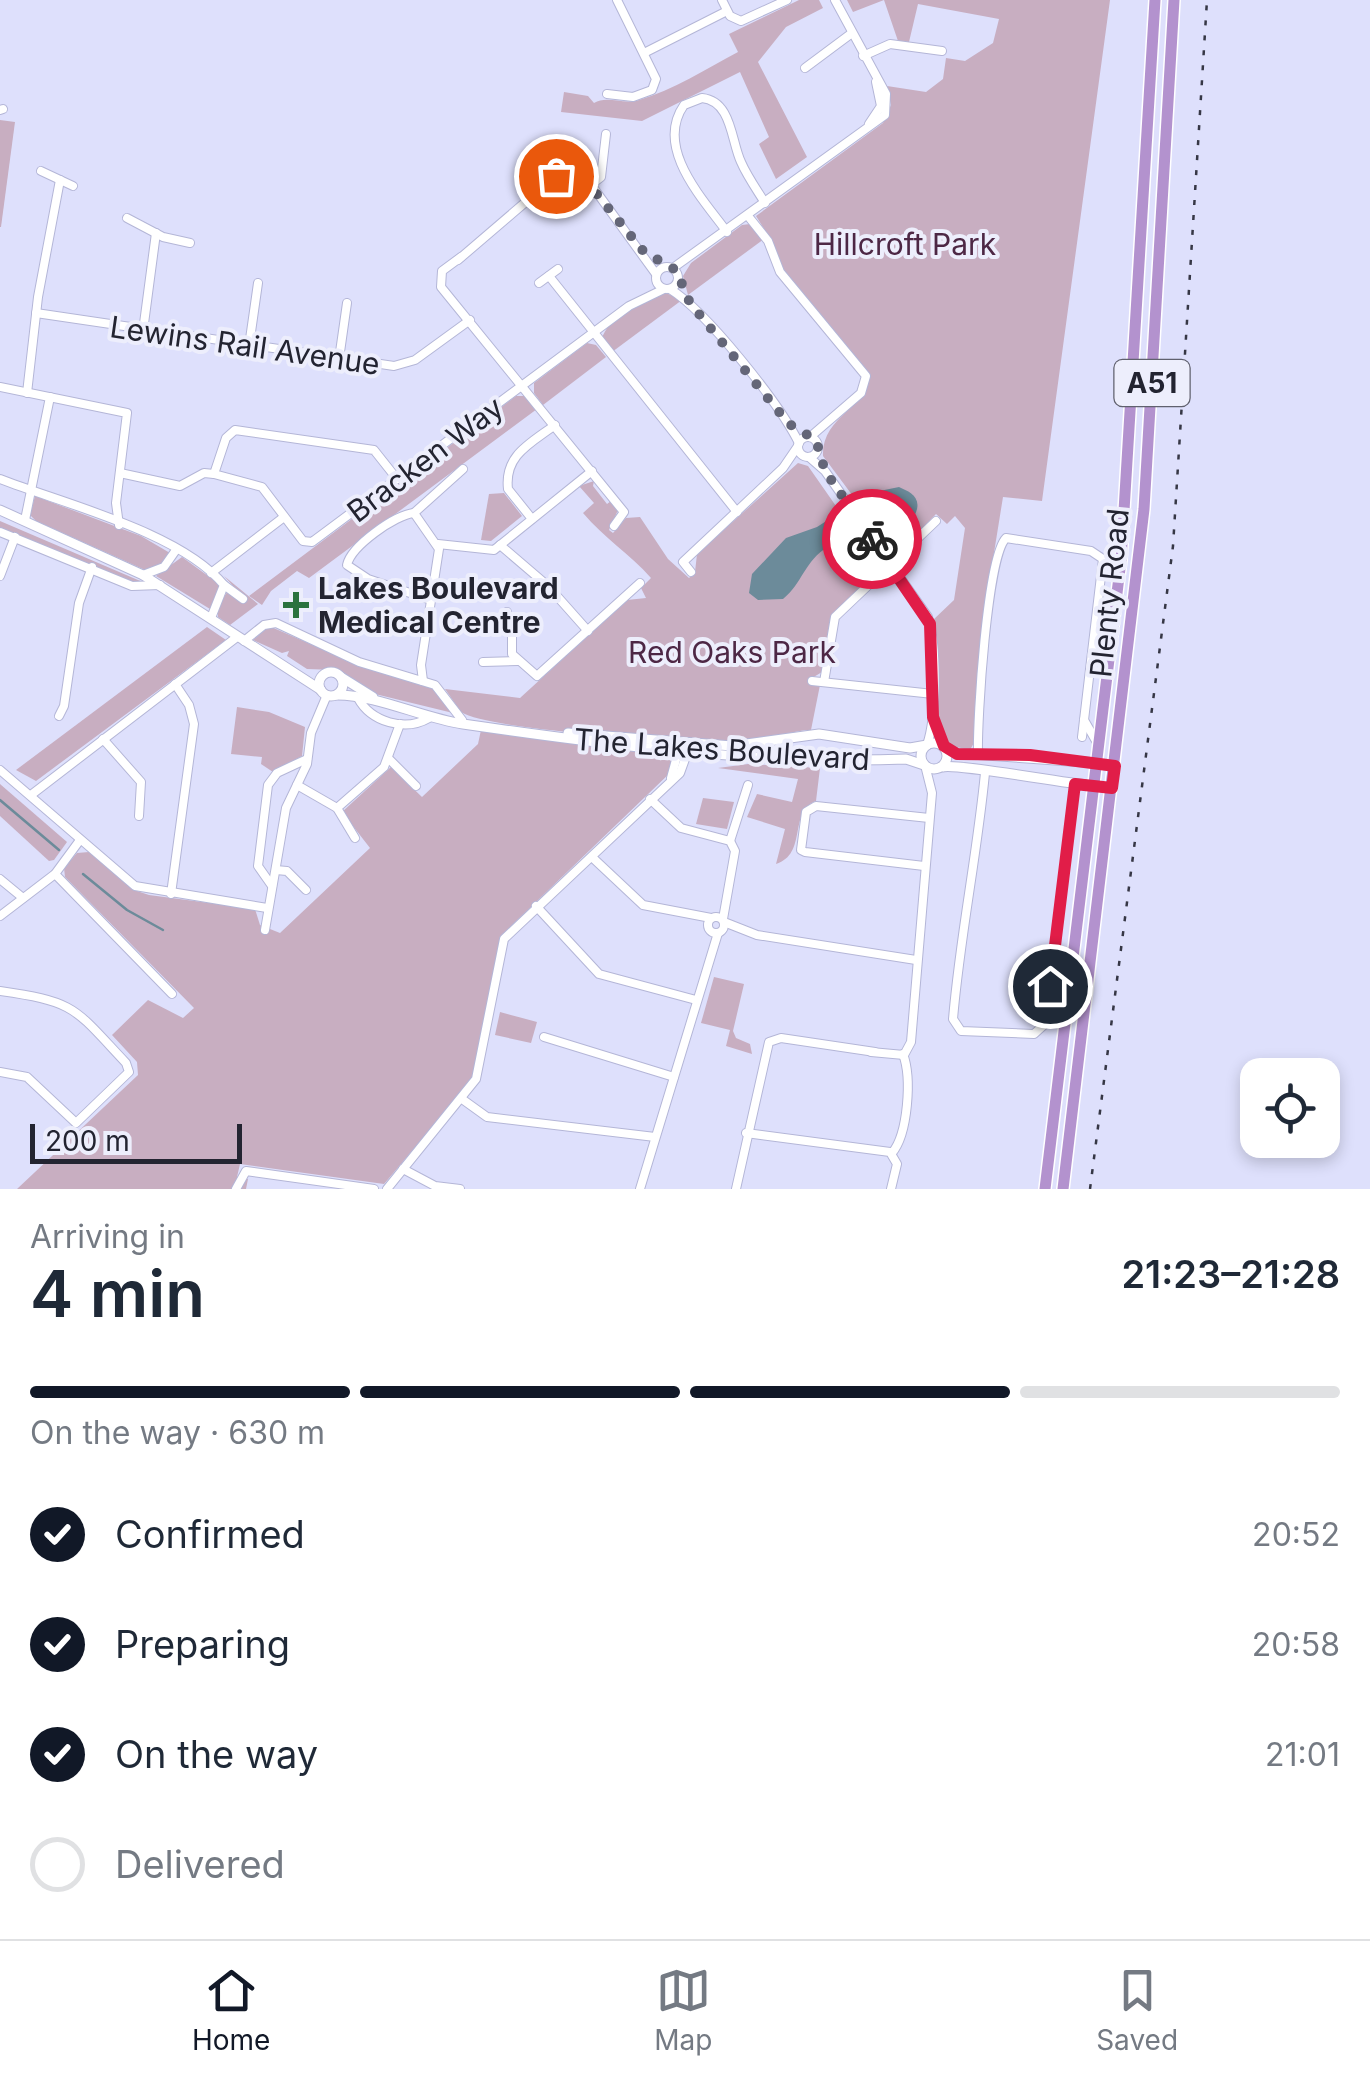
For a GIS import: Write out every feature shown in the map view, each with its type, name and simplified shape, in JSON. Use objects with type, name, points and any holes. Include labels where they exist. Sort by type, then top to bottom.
[{"type":"highway","name":"Plenty Road","points":[[1045,1189],[1121,560],[1155,0]]},
{"type":"highway","name":"Plenty Road","points":[[1063,1189],[1144,509],[1174,0]]},
{"type":"highway","points":[[1097,763],[1115,766]]},
{"type":"highway","points":[[1094,786],[1112,788]]},
{"type":"street","points":[[607,94],[633,97],[652,90],[656,76],[617,0]]},
{"type":"street","points":[[722,0],[733,19],[744,21],[787,0]]},
{"type":"street","points":[[674,273],[866,128],[884,106],[876,80],[835,0]]},
{"type":"street","points":[[644,52],[727,11]]},
{"type":"street","points":[[806,68],[852,33]]},
{"type":"street","points":[[863,56],[890,44],[942,52]]},
{"type":"street","points":[[726,232],[682,167],[678,139],[684,105],[709,98],[722,110],[740,160],[766,204]]},
{"type":"street","points":[[590,185],[602,161],[606,134]]},
{"type":"street","points":[[41,171],[74,186]]},
{"type":"street","points":[[614,526],[628,513],[444,292],[440,279],[445,268],[550,183],[572,175],[590,185],[644,252],[667,289],[690,303]]},
{"type":"street","points":[[24,392],[60,180]]},
{"type":"street","points":[[691,572],[682,562],[782,468],[803,441],[849,404],[866,376],[780,272],[768,241],[748,216]]},
{"type":"street","points":[[127,218],[156,233],[190,243]]},
{"type":"street","points":[[143,331],[156,233]]},
{"type":"street","points":[[644,252],[674,273],[690,303],[789,424],[803,441],[818,448],[825,471],[924,620],[932,651],[933,717],[922,752],[932,793]]},
{"type":"street","points":[[539,284],[558,269]]},
{"type":"street","name":"Bracken Way","points":[[640,299],[656,276],[674,273]]},
{"type":"street","name":"Bracken Way","points":[[286,519],[303,541],[312,542],[640,299],[667,289],[674,273]]},
{"type":"street","points":[[548,276],[737,512]]},
{"type":"street","points":[[249,346],[258,283]]},
{"type":"street","points":[[339,359],[347,303]]},
{"type":"street","name":"Lewins Rail Avenue","points":[[35,316],[339,359],[406,364],[470,320]]},
{"type":"street","points":[[0,387],[116,407],[126,413],[116,504],[119,524]]},
{"type":"street","points":[[22,519],[33,492],[47,397]]},
{"type":"street","points":[[782,468],[818,448],[832,421]]},
{"type":"street","points":[[532,520],[508,490],[509,466],[514,457],[555,425]]},
{"type":"street","points":[[214,474],[232,431],[374,450],[398,479]]},
{"type":"street","points":[[803,441],[806,457],[825,471]]},
{"type":"street","points":[[432,600],[368,579],[347,564],[352,552],[402,516],[414,512],[462,469]]},
{"type":"street","points":[[438,546],[492,550],[592,470]]},
{"type":"street","points":[[120,473],[177,486],[204,473],[260,485],[286,519],[227,563],[218,579],[211,618]]},
{"type":"street","points":[[0,480],[119,524],[176,550],[243,599]]},
{"type":"street","points":[[101,518],[109,515],[116,504]]},
{"type":"street","points":[[414,512],[438,546],[421,665],[423,682]]},
{"type":"street","points":[[0,513],[22,519],[143,575],[328,693]]},
{"type":"street","points":[[0,513],[122,564]]},
{"type":"street","points":[[824,682],[835,618],[936,521]]},
{"type":"street","points":[[0,532],[132,586],[160,585]]},
{"type":"street","points":[[0,576],[15,537]]},
{"type":"street","name":"Plenty Road","points":[[978,754],[990,598],[1000,544],[1012,538],[1100,556],[1103,566],[1082,737]]},
{"type":"street","points":[[500,545],[548,586],[588,631]]},
{"type":"street","points":[[143,575],[164,567],[176,550]]},
{"type":"street","points":[[74,717],[61,713],[79,603],[92,567]]},
{"type":"street","points":[[502,620],[510,631],[512,652],[538,675],[638,586],[644,600]]},
{"type":"street","points":[[31,795],[237,636],[267,623],[276,623],[340,654],[438,686],[462,720]]},
{"type":"street","points":[[484,662],[518,661]]},
{"type":"street","points":[[412,679],[421,665]]},
{"type":"street","points":[[265,930],[286,808],[328,693],[326,674],[297,671]]},
{"type":"street","name":"The Lakes Boulevard","points":[[326,674],[342,678],[374,697],[495,727]]},
{"type":"street","points":[[328,693],[344,685],[342,678]]},
{"type":"street","points":[[812,681],[932,694]]},
{"type":"street","points":[[171,894],[194,724],[189,705],[174,684]]},
{"type":"street","name":"The Lakes Boulevard","points":[[328,693],[429,718],[519,730],[795,756],[906,759],[924,765]]},
{"type":"street","name":"The Lakes Boulevard","points":[[358,698],[373,716],[400,724],[414,726],[429,718]]},
{"type":"street","points":[[902,1053],[911,1042],[932,793],[948,759],[933,717]]},
{"type":"street","name":"Plenty Road","points":[[1083,719],[1099,746]]},
{"type":"street","points":[[337,808],[389,759],[400,724]]},
{"type":"street","name":"The Lakes Boulevard","points":[[684,747],[742,746],[820,734],[910,748],[927,745]]},
{"type":"street","points":[[785,738],[784,749],[795,756]]},
{"type":"street","points":[[103,739],[141,782],[139,816]]},
{"type":"street","points":[[927,745],[944,746],[957,754],[1097,763]]},
{"type":"street","points":[[387,1189],[476,1079],[504,938],[684,770],[684,747]]},
{"type":"street","points":[[978,754],[985,773],[975,873],[962,922],[952,1020],[961,1031],[1041,1031],[1075,784]]},
{"type":"street","points":[[272,886],[258,873],[268,785],[277,773],[307,759]]},
{"type":"street","points":[[389,759],[416,786]]},
{"type":"street","points":[[924,765],[956,764],[985,773],[1094,786]]},
{"type":"street","points":[[0,770],[135,886],[268,908]]},
{"type":"street","points":[[640,1189],[710,950],[736,851],[730,840],[748,784]]},
{"type":"street","points":[[297,785],[337,808],[355,838]]},
{"type":"street","points":[[650,799],[680,828],[730,840]]},
{"type":"street","points":[[924,866],[806,852],[802,850],[802,826],[806,812],[816,806],[929,818]]},
{"type":"street","points":[[0,916],[56,874],[80,840]]},
{"type":"street","points":[[594,858],[634,900],[744,932],[916,960]]},
{"type":"street","points":[[276,870],[286,871],[306,890]]},
{"type":"street","points":[[56,874],[172,994]]},
{"type":"street","points":[[0,879],[23,898]]},
{"type":"street","points":[[536,906],[599,974],[696,1000]]},
{"type":"street","points":[[0,991],[55,999],[72,1008],[130,1072],[76,1123],[28,1077],[0,1072]]},
{"type":"street","points":[[544,1037],[674,1077]]},
{"type":"street","points":[[736,1189],[746,1132],[770,1043],[797,1041],[902,1053]]},
{"type":"street","points":[[892,1154],[901,1137],[907,1071],[902,1053]]},
{"type":"street","points":[[462,1099],[487,1117],[655,1137]]},
{"type":"street","points":[[746,1132],[892,1154]]},
{"type":"street","points":[[891,1189],[897,1164],[892,1154]]},
{"type":"street","points":[[402,1169],[435,1186],[460,1189]]},
{"type":"street","points":[[236,1189],[246,1171],[374,1189]]},
{"type":"green space","points":[[799,0],[819,0],[823,8],[786,27],[758,62],[807,157],[776,179],[759,144],[769,137],[740,72],[642,121],[561,112],[564,92],[588,96],[594,103],[633,101],[677,85],[738,52],[729,34]]},
{"type":"green space","points":[[847,0],[884,0],[853,12]]},
{"type":"green space","name":"Hillcroft Park","points":[[884,0],[1110,0],[1042,501],[1003,497],[988,590],[975,741],[970,750],[948,745],[939,731],[933,620],[954,600],[965,528],[955,516],[947,524],[936,514],[897,555],[823,456],[830,430],[862,395],[868,375],[781,269],[771,240],[756,216],[883,123],[891,105],[887,86],[926,92],[943,79],[946,58],[965,61],[993,43],[999,19],[918,4],[909,42],[898,41]]},
{"type":"green space","points":[[0,120],[15,122],[1,227],[0,227]]},
{"type":"green space","points":[[750,224],[764,239],[688,295],[683,276],[691,263],[742,225]]},
{"type":"green space","points":[[666,293],[682,300],[612,352],[602,339],[611,324],[638,303]]},
{"type":"green space","points":[[587,343],[596,345],[606,357],[543,405],[534,393],[534,383]]},
{"type":"green space","points":[[516,396],[526,396],[537,409],[309,578],[297,571],[271,591],[262,605],[249,596]]},
{"type":"green space","name":"Red Oaks Park","points":[[798,463],[808,466],[880,569],[831,619],[822,672],[812,678],[820,685],[811,730],[751,742],[555,731],[461,712],[445,689],[520,698],[627,600],[646,598],[641,588],[651,578],[583,513],[594,503],[579,486],[594,481],[593,486],[607,504],[611,501],[618,510],[609,530],[613,533],[626,518],[640,517],[668,559],[689,578],[695,572],[697,554]]},
{"type":"green space","points":[[504,493],[522,516],[491,541],[481,540],[489,494]]},
{"type":"green space","points":[[35,496],[141,536],[170,553],[163,564],[145,570],[36,521],[30,515]]},
{"type":"green space","points":[[0,521],[145,583],[133,583],[0,529]]},
{"type":"green space","points":[[182,557],[219,584],[220,593],[210,609],[156,576]]},
{"type":"green space","points":[[224,576],[258,604],[230,625],[218,617],[218,605],[228,591],[241,602],[245,599]]},
{"type":"green space","points":[[269,626],[361,666],[434,687],[453,713],[375,694],[335,670],[307,669],[287,656],[289,651],[282,653],[253,640]]},
{"type":"green space","points":[[207,627],[226,640],[36,781],[16,770]]},
{"type":"green space","points":[[237,707],[269,712],[305,727],[302,756],[273,772],[261,764],[262,757],[231,754]]},
{"type":"green space","points":[[481,730],[669,754],[674,764],[672,771],[507,930],[471,1081],[384,1184],[240,1164],[237,1177],[248,1179],[246,1189],[17,1189],[138,1075],[137,1062],[112,1035],[148,1000],[183,1018],[194,1008],[65,877],[64,868],[77,853],[89,852],[134,890],[255,909],[260,925],[280,933],[370,848],[342,812],[391,767],[422,797],[478,744]]},
{"type":"green space","points":[[748,764],[820,768],[816,801],[802,814],[792,851],[776,864],[785,829],[747,817],[757,794],[792,802],[798,779],[718,768]]},
{"type":"green space","points":[[0,784],[67,842],[54,860],[49,861],[0,816]]},
{"type":"green space","points":[[703,798],[734,802],[727,829],[696,824]]},
{"type":"green space","points":[[714,977],[744,984],[733,1031],[736,1038],[750,1044],[752,1054],[726,1046],[730,1030],[701,1023]]},
{"type":"green space","points":[[500,1012],[537,1022],[531,1043],[495,1035]]},
{"type":"water","points":[[899,487],[917,501],[912,520],[903,528],[828,547],[814,558],[783,599],[758,600],[749,593],[752,574],[786,538],[817,527],[870,493]]},
{"type":"waterway","points":[[0,800],[59,850]]},
{"type":"waterway","points":[[83,874],[127,910],[163,930]]},
{"type":"railway","points":[[1090,1189],[1173,546],[1207,0]]},
{"type":"way so far","points":[[556,176],[567,169],[579,172],[644,252],[676,270],[690,303],[789,424],[816,440],[825,471],[872,539]]},
{"type":"place","name":"Lakes Boulevard Medical Centre","points":[[296,605]]},
{"type":"route","points":[[872,539],[928,617],[933,640],[933,717],[944,746],[957,754],[1030,755],[1115,766],[1112,788],[1075,784],[1050,986]]}]
